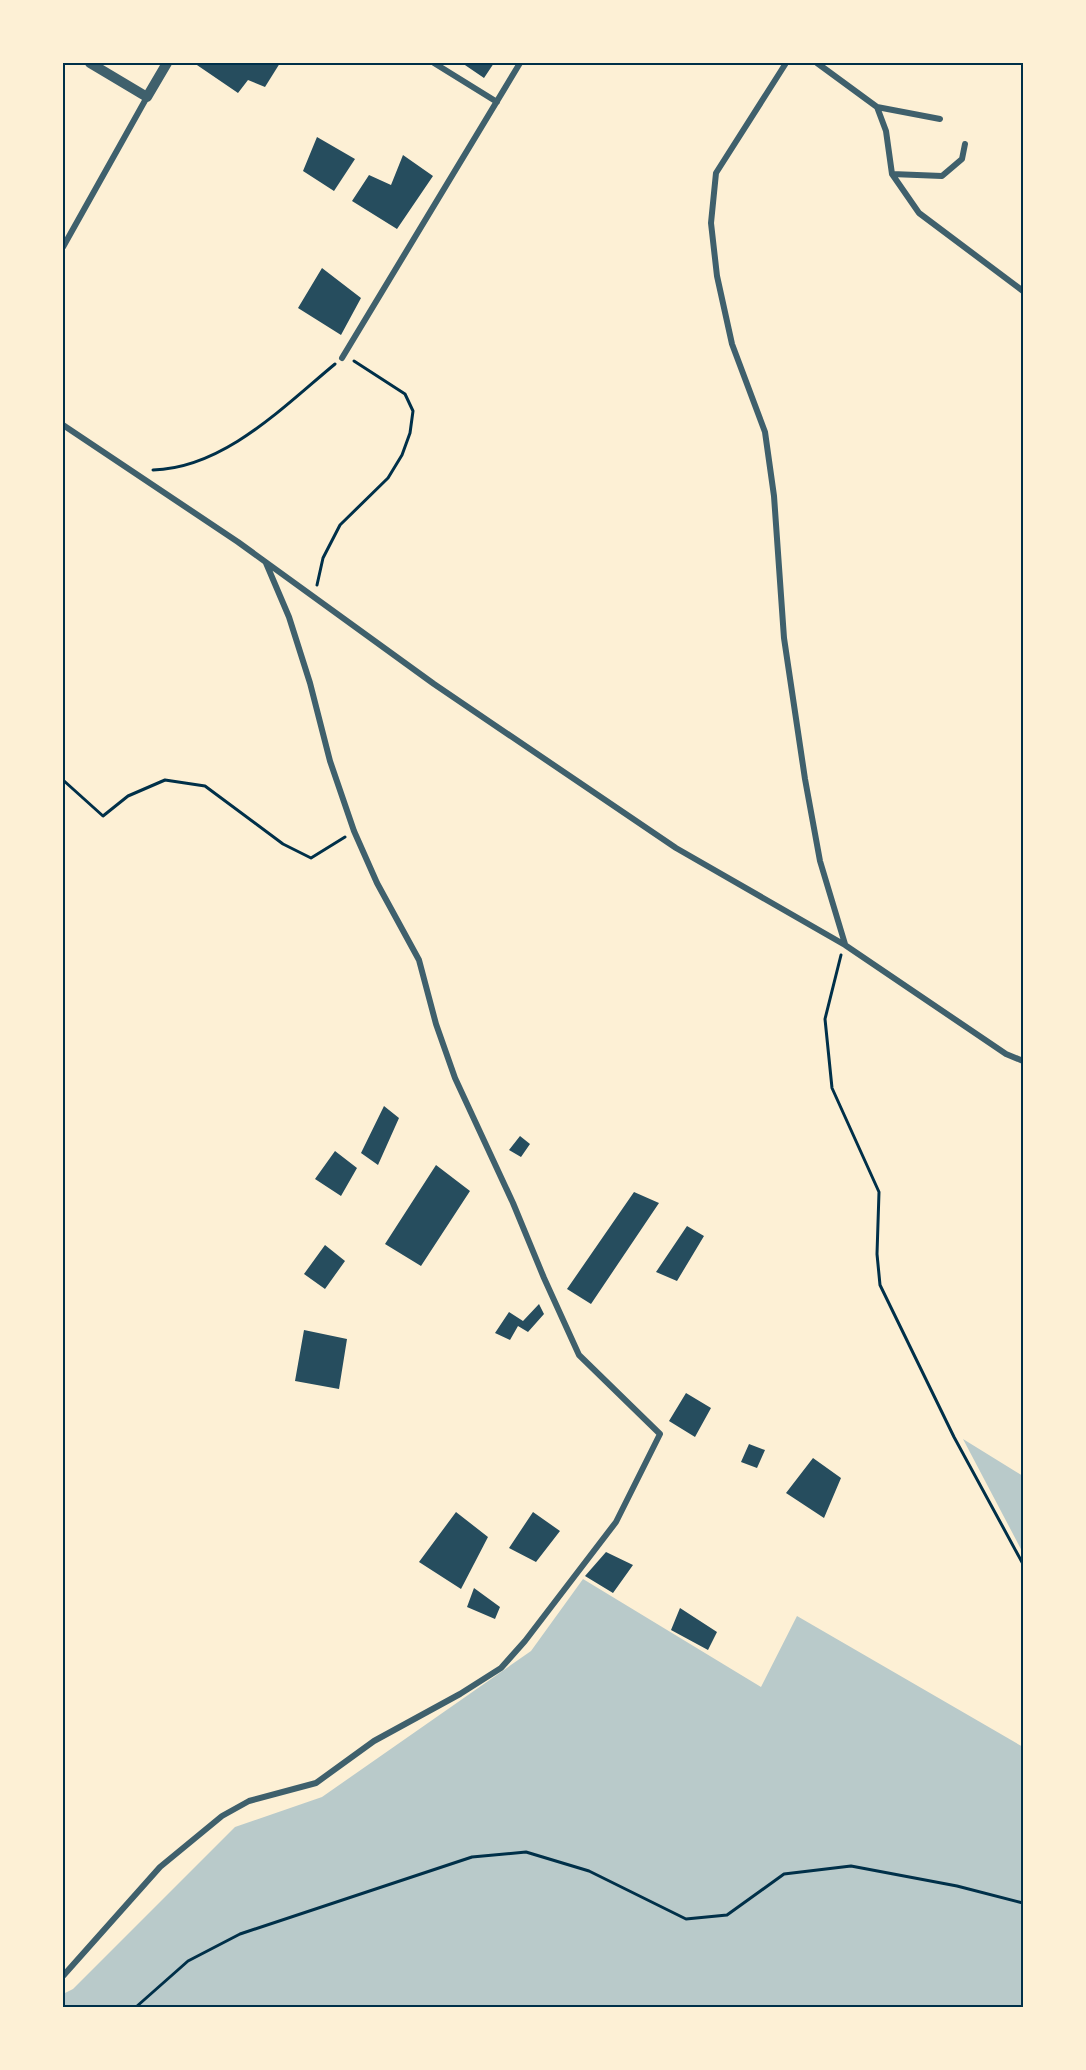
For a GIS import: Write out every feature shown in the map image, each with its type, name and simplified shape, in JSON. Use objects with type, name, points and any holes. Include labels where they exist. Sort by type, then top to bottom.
[{"type":"street","points":[[90,63],[147,98]]},
{"type":"street","points":[[63,247],[167,63]]},
{"type":"street","points":[[434,63],[497,102]]},
{"type":"street","points":[[342,358],[520,63]]},
{"type":"street","points":[[786,63],[716,173],[711,223],[717,276],[732,344],[765,432],[774,496],[783,628],[802,758],[820,861],[845,945]]},
{"type":"street","points":[[817,63],[877,107],[940,119]]},
{"type":"street","points":[[877,107],[886,131],[892,174],[919,213],[1023,291]]},
{"type":"street","points":[[892,174],[942,176],[962,159],[965,144]]},
{"type":"street","points":[[63,425],[266,563],[434,684],[676,848],[845,945],[1006,1054],[1023,1061]]},
{"type":"street","points":[[63,1976],[160,1867],[222,1816],[249,1801],[316,1783],[374,1741],[460,1694],[501,1668],[616,1522],[660,1434],[613,1391],[579,1355],[513,1203],[454,1078],[436,1024],[419,960],[377,883],[354,831],[330,760],[293,628],[266,563]]},
{"type":"path","points":[[128,471],[164,470],[213,456],[275,414],[342,358],[359,362],[405,394],[413,411],[404,448],[388,477],[340,525],[332,540],[323,558],[314,599]]},
{"type":"path","points":[[63,780],[103,816],[128,796],[165,780],[205,786],[283,844],[310,858],[354,831]]},
{"type":"path","points":[[845,945],[830,990],[825,1019],[828,1054],[832,1089],[879,1192],[877,1254],[880,1285],[954,1437],[1023,1564]]},
{"type":"path","points":[[136,2007],[188,1961],[240,1934],[472,1857],[526,1852],[589,1871],[686,1919],[727,1915],[784,1874],[851,1866],[957,1886],[1023,1903]]},
{"type":"shaded area","points":[[963,1439],[1023,1476],[1023,1553]]},
{"type":"shaded area","points":[[583,1579],[761,1687],[797,1616],[1023,1747],[1023,2007],[63,2007],[63,1994],[73,1989],[235,1827],[322,1797],[531,1651]]},
{"type":"building","points":[[194,63],[224,65],[225,63],[280,63],[265,87],[248,80],[238,93]]},
{"type":"building","points":[[462,63],[494,63],[484,78]]},
{"type":"building","points":[[317,137],[355,159],[334,191],[303,171]]},
{"type":"building","points":[[403,155],[433,176],[397,229],[352,201],[369,175],[391,185]]},
{"type":"building","points":[[322,268],[361,298],[341,335],[298,308]]},
{"type":"building","points":[[384,1106],[399,1118],[378,1165],[361,1153]]},
{"type":"building","points":[[520,1136],[530,1144],[521,1157],[509,1150]]},
{"type":"building","points":[[335,1151],[357,1168],[341,1196],[315,1179]]},
{"type":"building","points":[[436,1165],[470,1191],[421,1266],[385,1244]]},
{"type":"building","points":[[634,1192],[659,1203],[591,1304],[567,1289]]},
{"type":"building","points":[[687,1226],[704,1236],[677,1281],[656,1272]]},
{"type":"building","points":[[325,1245],[345,1261],[325,1289],[304,1274]]},
{"type":"building","points":[[539,1304],[544,1314],[528,1332],[518,1326],[510,1340],[495,1333],[509,1312],[523,1321]]},
{"type":"building","points":[[304,1330],[347,1339],[339,1389],[295,1381]]},
{"type":"building","points":[[686,1393],[711,1408],[695,1437],[669,1421]]},
{"type":"building","points":[[749,1444],[765,1450],[757,1468],[741,1462]]},
{"type":"building","points":[[813,1458],[841,1478],[824,1518],[786,1493]]},
{"type":"building","points":[[456,1512],[488,1537],[461,1589],[419,1562]]},
{"type":"building","points":[[533,1512],[560,1531],[536,1562],[509,1548]]},
{"type":"building","points":[[606,1552],[633,1565],[613,1593],[585,1576]]},
{"type":"building","points":[[474,1588],[500,1607],[495,1619],[467,1607]]},
{"type":"building","points":[[680,1608],[717,1632],[708,1650],[671,1630]]}]
